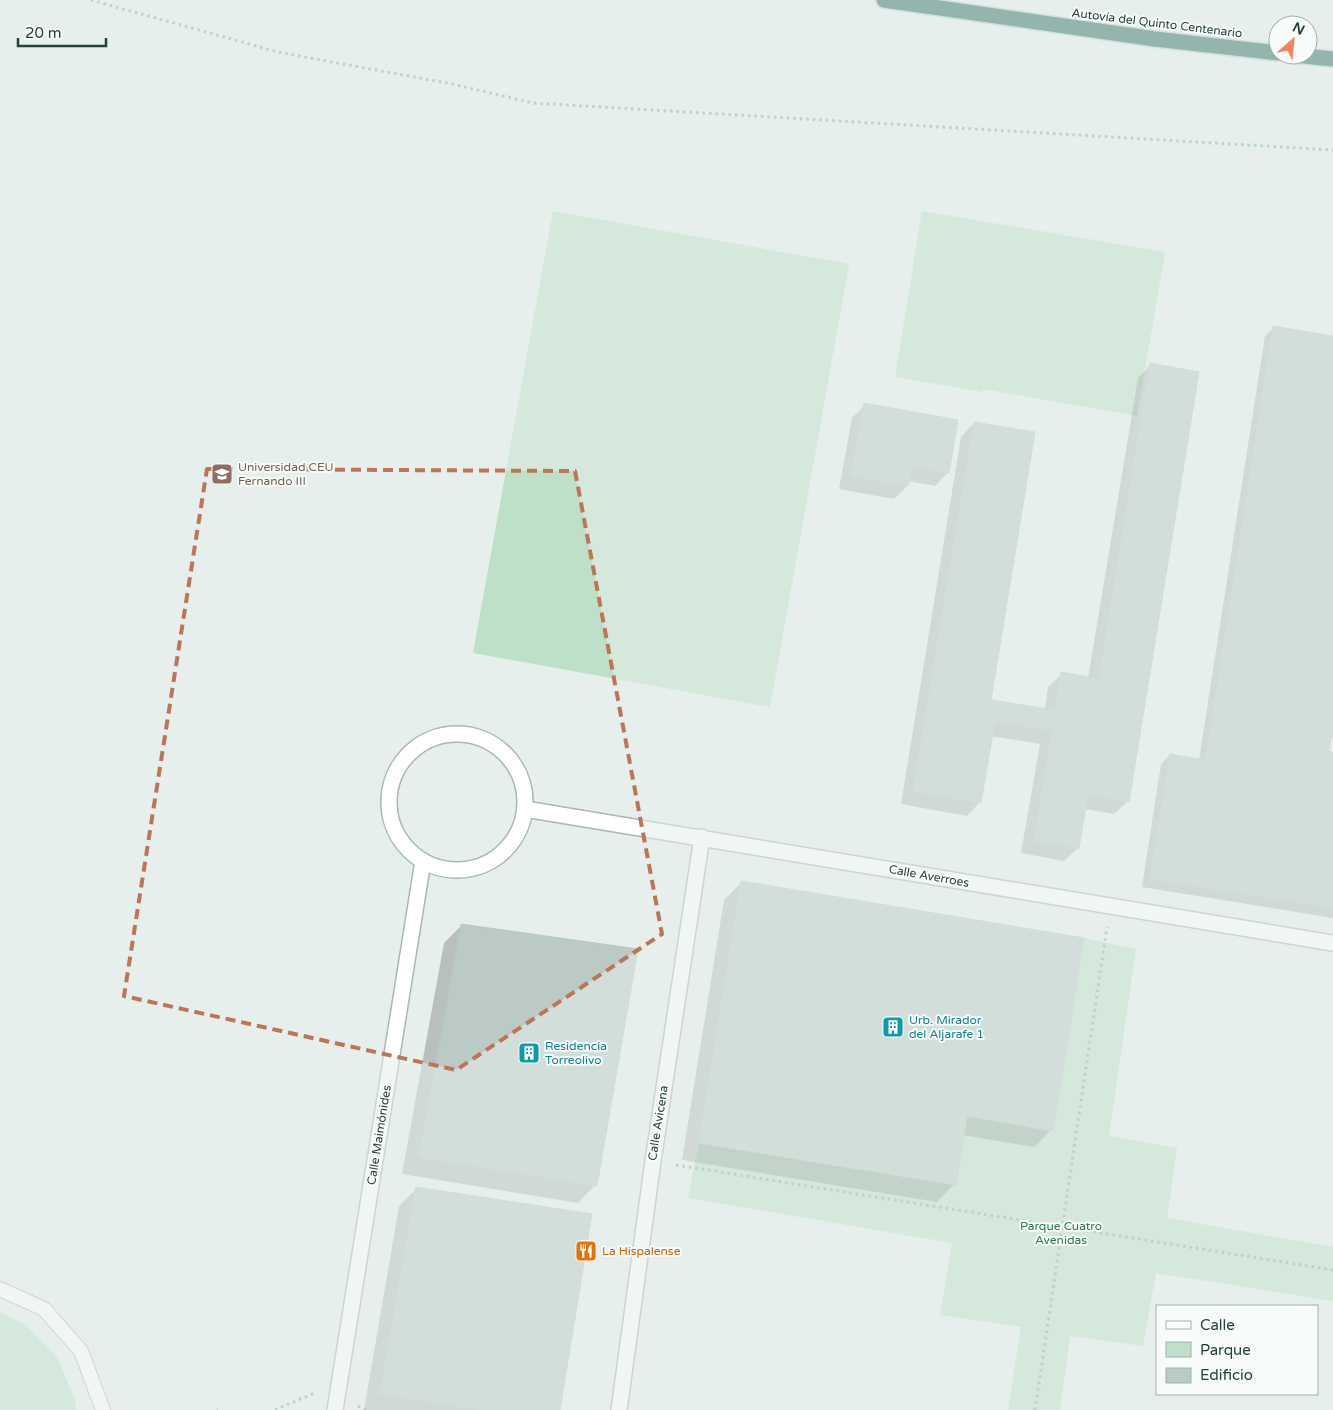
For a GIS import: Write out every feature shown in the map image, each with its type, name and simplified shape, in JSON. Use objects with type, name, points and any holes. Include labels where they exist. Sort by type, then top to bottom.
[{"type":"highway","name":"Autovía del Quinto Centenario","points":[[884,0],[1155,40],[1268,52]]},
{"type":"highway","points":[[1318,57],[1333,59]]},
{"type":"street","points":[[447,734],[477,736],[498,747],[514,764],[524,786],[525,809],[517,835],[502,853],[492,861],[470,869],[446,869],[423,861],[408,849],[395,830],[389,807],[389,794],[396,771],[410,752],[425,741],[447,734]]},
{"type":"street","name":"Calle Averroes","points":[[525,809],[1333,943]]},
{"type":"street","name":"Calle Avicena","points":[[619,1410],[653,1161],[702,837]]},
{"type":"street","name":"Calle Maimónides","points":[[335,1410],[423,861]]},
{"type":"lane","points":[[0,1289],[44,1309],[81,1351],[107,1409]]},
{"type":"path","points":[[91,0],[278,52],[452,84],[533,103],[1333,150]]},
{"type":"path","points":[[1035,1410],[1110,907]]},
{"type":"path","points":[[653,1161],[1333,1270]]},
{"type":"highlighted area","points":[[207,469],[575,471],[662,934],[456,1070],[124,996]]},
{"type":"green space","points":[[553,211],[849,264],[770,707],[473,653]]},
{"type":"green space","points":[[922,211],[1165,252],[1137,416],[983,389],[983,392],[895,377]]},
{"type":"green space","name":"Parque Cuatro Avenidas","points":[[1084,938],[1136,949],[1109,1136],[1177,1148],[1167,1218],[1333,1247],[1333,1301],[1156,1273],[1143,1346],[1070,1336],[1060,1410],[1008,1410],[1021,1327],[940,1315],[952,1243],[688,1198],[699,1143],[955,1185],[967,1116],[1052,1130]]},
{"type":"green space","points":[[0,1312],[26,1325],[57,1358],[75,1399],[76,1410],[0,1410]]},
{"type":"building","points":[[1273,326],[1333,336],[1333,729],[1329,751],[1333,752],[1333,908],[1150,879],[1170,754],[1206,760]]},
{"type":"building","points":[[1150,363],[1199,372],[1129,802],[1088,795],[1079,848],[1034,841],[1052,731],[995,721],[981,803],[913,791],[974,422],[1035,432],[991,700],[1055,710],[1061,672],[1099,679]]},
{"type":"building","points":[[864,403],[958,420],[949,473],[912,466],[908,486],[851,476]]},
{"type":"building","name":"Urb. Mirador del Aljarafe 1","points":[[741,881],[1084,938],[1053,1131],[967,1116],[956,1185],[699,1143]]},
{"type":"building","name":"Residencia Torreolivo","points":[[461,924],[638,949],[597,1186],[419,1157]]},
{"type":"building","points":[[416,1187],[592,1214],[560,1410],[481,1410],[380,1394]]},
{"type":"place","name":"Universidad CEU Fernando III","points":[[222,474]]},
{"type":"place","name":"Urb. Mirador del Aljarafe 1","points":[[893,1027]]},
{"type":"place","name":"Residencia Torreolivo","points":[[529,1053]]},
{"type":"place","name":"La Hispalense","points":[[586,1251]]}]
